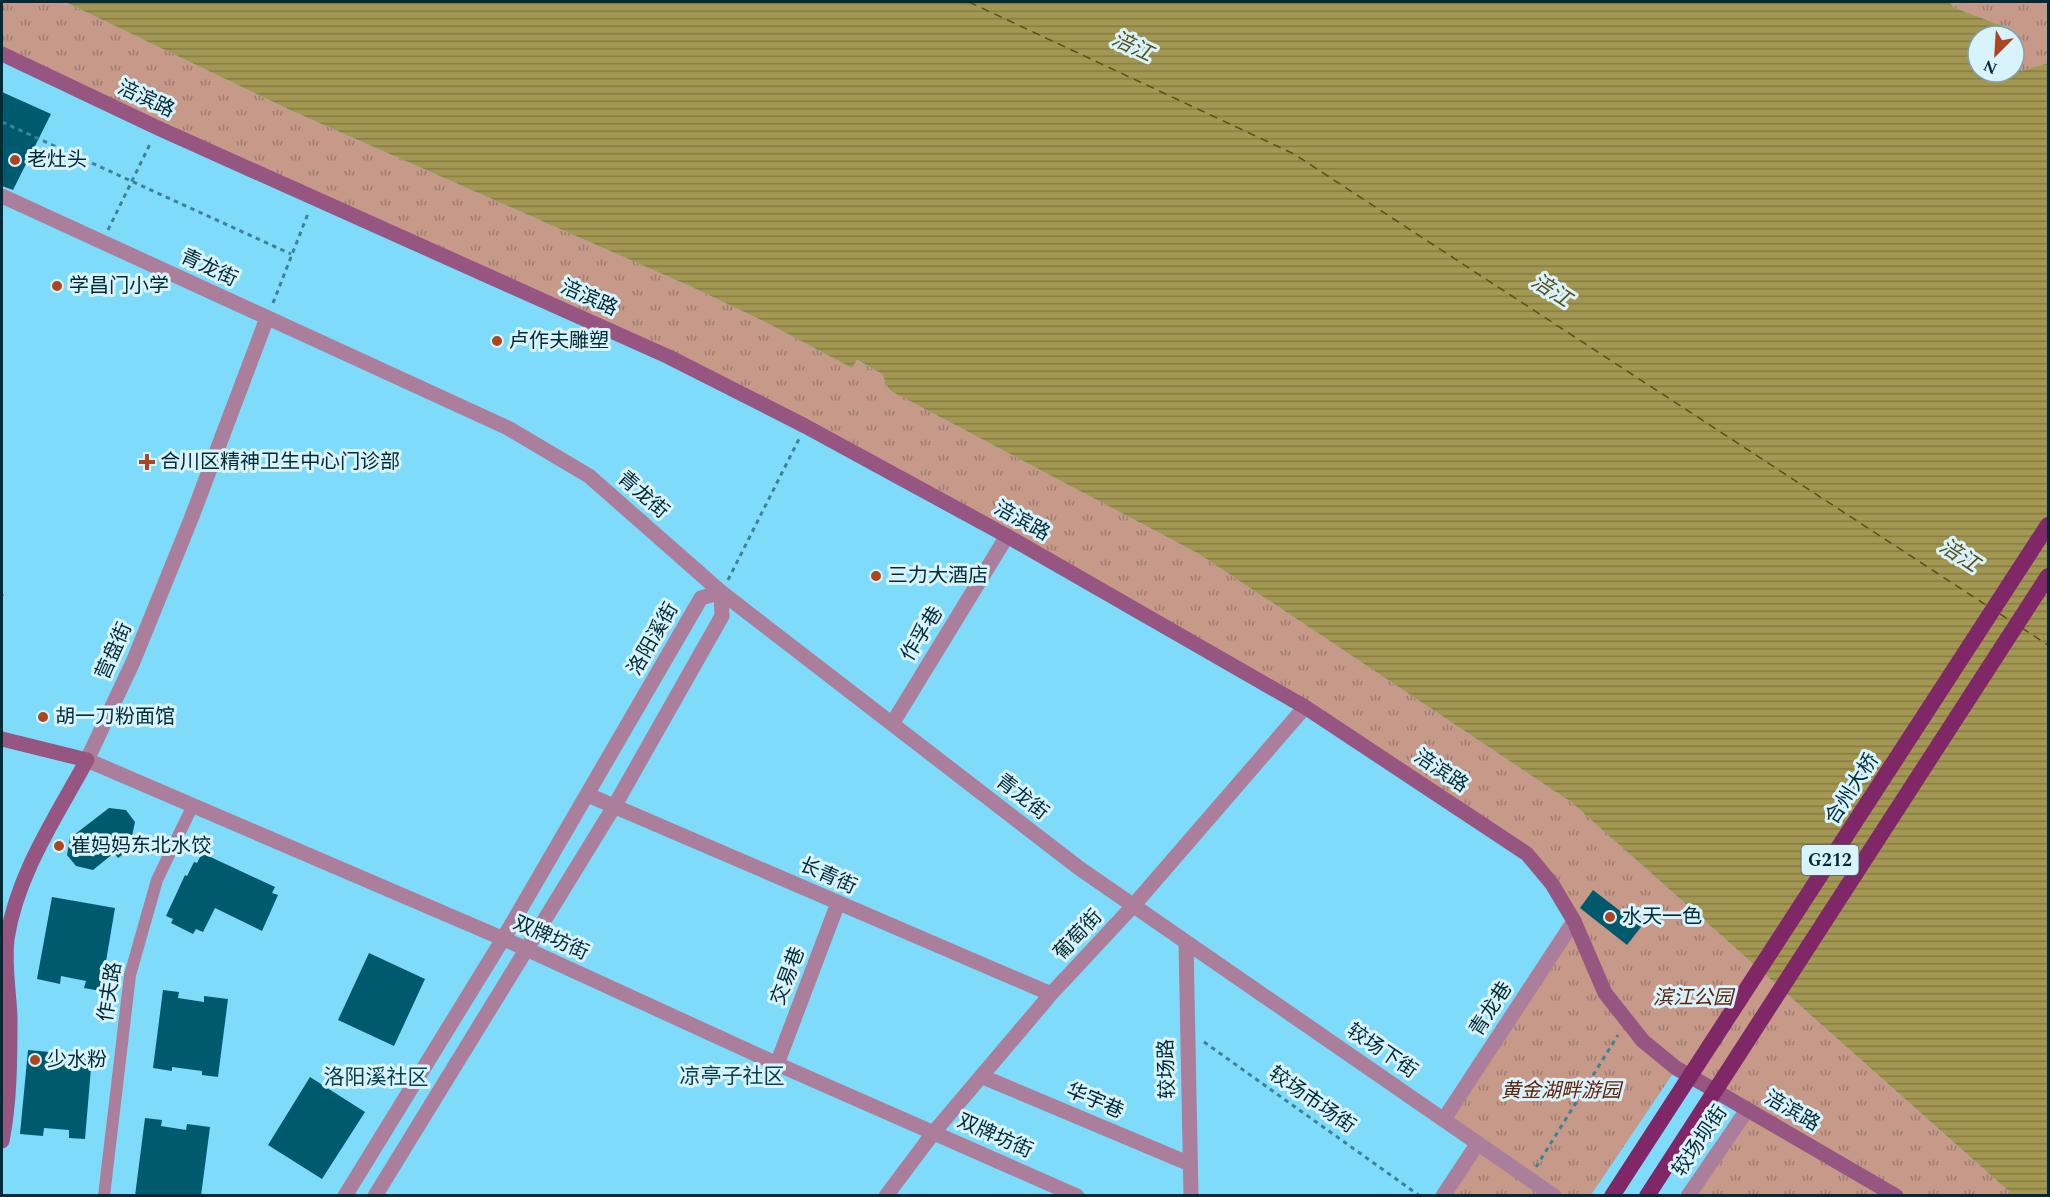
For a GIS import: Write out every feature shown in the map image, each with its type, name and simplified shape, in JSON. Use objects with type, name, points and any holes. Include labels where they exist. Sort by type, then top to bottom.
[{"type":"highway","name":"合州大桥","points":[[1612,1196],[2049,525]]},
{"type":"highway","name":"G212","points":[[1647,1196],[2049,576]]},
{"type":"main road","name":"涪滨路","points":[[2,54],[158,128],[669,357],[805,426],[1007,536],[1305,706],[1527,854],[1552,884],[1574,921],[1605,993],[1643,1041],[1676,1068],[1896,1196]]},
{"type":"main road","name":"双牌坊街","points":[[2,739],[87,760]]},
{"type":"main road","name":"营盘街","points":[[2,1141],[6,1117],[10,1017],[7,942],[13,909],[24,877],[87,760]]},
{"type":"street","name":"青龙街","points":[[2,196],[508,428],[589,476],[721,592],[1079,868],[1186,942]]},
{"type":"street","name":"营盘街","points":[[87,760],[133,662],[191,519],[267,318]]},
{"type":"street","name":"作孚巷","points":[[892,724],[1007,536]]},
{"type":"street","name":"洛阳溪街","points":[[345,1196],[503,939],[701,598],[721,592]]},
{"type":"street","points":[[375,1196],[615,805],[722,616],[721,592]]},
{"type":"street","name":"葡萄街","points":[[886,1196],[934,1132],[983,1077],[1051,994],[1133,906],[1305,706]]},
{"type":"street","name":"双牌坊街","points":[[87,760],[503,939],[777,1064],[1077,1196]]},
{"type":"street","name":"长青街","points":[[588,795],[1051,994]]},
{"type":"street","name":"作夫路","points":[[104,1196],[130,975],[157,880],[193,805]]},
{"type":"street","name":"交易巷","points":[[777,1064],[838,903]]},
{"type":"street","name":"青龙巷","points":[[1444,1119],[1574,921]]},
{"type":"street","name":"较场路","points":[[1186,942],[1191,1196]]},
{"type":"street","name":"较场下街","points":[[1186,942],[1554,1196]]},
{"type":"street","name":"华宇巷","points":[[983,1077],[1190,1164]]},
{"type":"street","name":"较场坝街","points":[[1688,1196],[1747,1110]]},
{"type":"street","points":[[1443,1196],[1478,1143]]},
{"type":"path","points":[[2,122],[291,254]]},
{"type":"path","points":[[102,242],[158,128]]},
{"type":"path","points":[[267,318],[315,198]]},
{"type":"path","points":[[721,592],[805,426]]},
{"type":"path","points":[[1529,1178],[1627,1021]]},
{"type":"path","name":"较场市场街","points":[[1187,1029],[1420,1196]]},
{"type":"green space","name":"滨江公园","points":[[2,2],[65,2],[292,111],[694,288],[852,368],[856,360],[882,374],[889,390],[1199,554],[1571,802],[2013,1195],[1688,1195],[1747,1110],[1676,1069],[1591,1195],[1443,1195],[1478,1143],[1444,1119],[1574,922],[1527,854],[1305,707],[805,426],[2,54]]},
{"type":"green space","points":[[1949,2],[2048,2],[2048,63],[2026,70],[2026,24],[1998,24],[1955,8]]},
{"type":"water","name":"涪江","points":[[65,2],[1949,2],[1955,8],[1998,24],[1966,24],[1966,84],[2026,84],[2026,70],[2048,63],[2048,1195],[2013,1195],[1571,802],[1199,554],[889,390],[882,374],[857,360],[852,368],[694,288],[292,111]]},
{"type":"building","name":"老灶头","points":[[2,92],[51,114],[13,190],[2,186]]},
{"type":"building","points":[[109,808],[126,810],[135,822],[132,836],[138,843],[118,858],[114,853],[93,870],[76,866],[67,855],[70,838]]},
{"type":"building","points":[[202,853],[275,887],[272,893],[278,895],[262,931],[215,908],[203,932],[196,929],[193,934],[171,923],[173,919],[166,916],[185,875],[187,876]]},
{"type":"building","name":"水天一色","points":[[1593,890],[1641,927],[1627,945],[1580,908]]},
{"type":"building","points":[[52,897],[115,908],[101,991],[84,988],[86,981],[61,976],[60,984],[37,979]]},
{"type":"building","points":[[369,953],[425,979],[394,1046],[338,1020]]},
{"type":"building","points":[[163,990],[179,992],[178,998],[204,1002],[204,996],[228,999],[218,1077],[202,1075],[202,1071],[172,1067],[172,1071],[153,1068]]},
{"type":"building","points":[[28,1050],[92,1056],[85,1139],[69,1138],[69,1130],[44,1128],[43,1136],[20,1134]]},
{"type":"building","points":[[310,1077],[365,1112],[322,1179],[268,1145]]},
{"type":"building","points":[[145,1118],[162,1120],[161,1126],[186,1130],[187,1124],[210,1127],[201,1196],[135,1196]]},
{"type":"ferry route","points":[[969,2],[1294,154],[1986,605]]},
{"type":"ferry route","points":[[2000,614],[2011,621]]},
{"type":"ferry route","points":[[2022,628],[2048,645]]},
{"type":"place","name":"老灶头","points":[[15,160]]},
{"type":"place","name":"学昌门小学","points":[[57,286]]},
{"type":"place","name":"卢作夫雕塑","points":[[497,341]]},
{"type":"place","name":"合川区精神卫生中心门诊部","points":[[147,462]]},
{"type":"place","name":"三力大酒店","points":[[876,576]]},
{"type":"place","name":"胡一刀粉面馆","points":[[43,717]]},
{"type":"place","name":"崔妈妈东北水饺","points":[[59,846]]},
{"type":"place","name":"水天一色","points":[[1610,917]]},
{"type":"place","name":"少水粉","points":[[35,1060]]},
{"type":"district","name":"凉亭子社区","points":[[732,1077]]},
{"type":"district","name":"洛阳溪社区","points":[[376,1078]]},
{"type":"park label","name":"黄金湖畔游园","points":[[1561,1091]]}]
